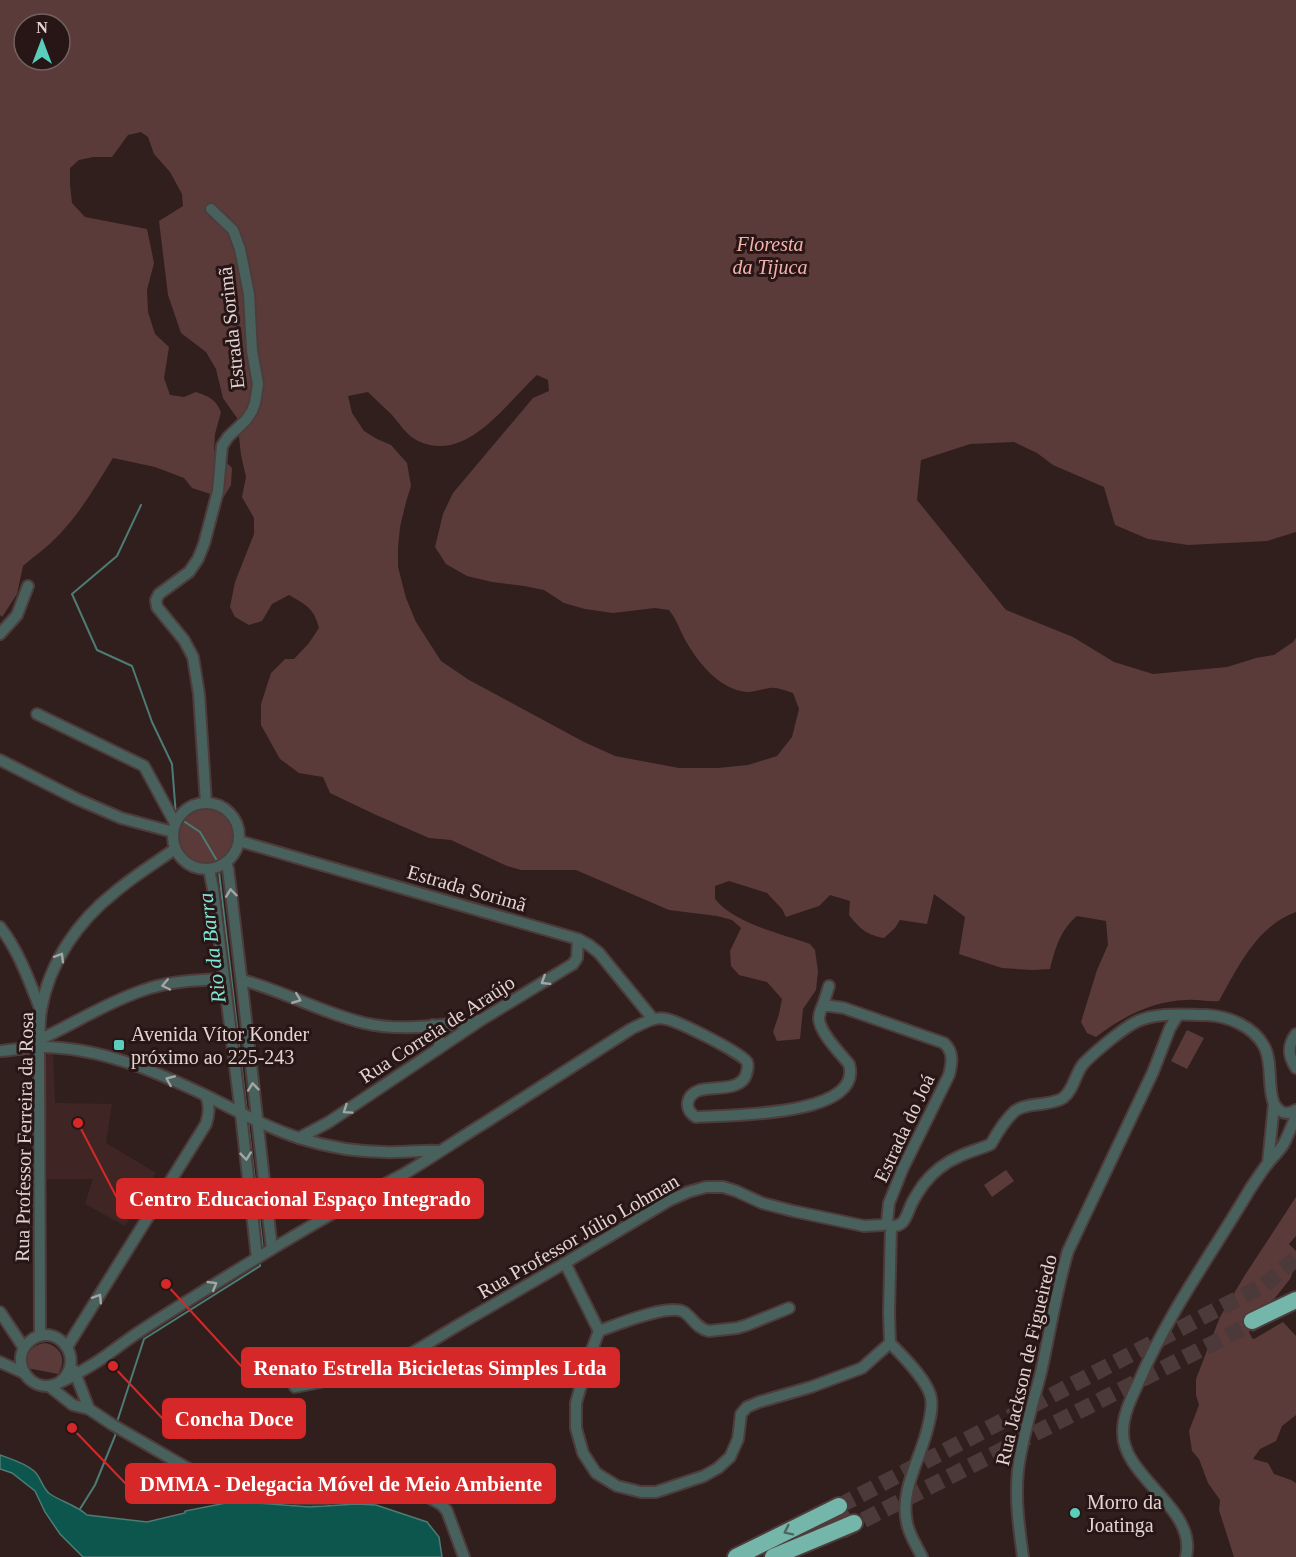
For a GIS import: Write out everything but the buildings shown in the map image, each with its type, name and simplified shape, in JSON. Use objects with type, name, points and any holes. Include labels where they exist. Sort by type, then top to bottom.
[{"type":"highway","points":[[1253,1322],[1296,1301]]},
{"type":"highway","points":[[736,1557],[839,1506]]},
{"type":"highway","points":[[773,1557],[854,1523]]},
{"type":"street","name":"Estrada Sorimã","points":[[206,803],[199,694],[193,657],[184,640],[157,607],[156,600],[159,594],[189,572],[198,560],[218,491],[222,446],[252,411],[258,384],[252,351],[249,294],[240,249],[233,230],[212,208]]},
{"type":"street","points":[[0,634],[17,615],[28,586]]},
{"type":"street","points":[[36,714],[144,766],[176,823]]},
{"type":"street","points":[[0,760],[120,818],[176,823]]},
{"type":"street","points":[[206,803],[227,810],[235,819],[239,841],[232,856],[225,863],[210,868],[193,866],[180,856],[173,841],[176,823],[188,808],[206,803]]},
{"type":"street","name":"Estrada Sorimã","points":[[239,841],[578,939],[599,953],[653,1019]]},
{"type":"street","name":"Rua Professor Ferreira da Rosa","points":[[40,1336],[39,1044],[41,1012],[49,979],[57,959],[93,913],[134,877],[175,849]]},
{"type":"street","points":[[225,863],[228,868],[242,980],[258,1257]]},
{"type":"street","points":[[210,868],[224,979],[271,1250]]},
{"type":"street","points":[[0,927],[24,968],[41,1012]]},
{"type":"street","name":"Rua Correia de Araújo","points":[[299,1138],[329,1122],[481,1020],[573,964],[577,958],[578,939]]},
{"type":"street","points":[[0,1051],[39,1044],[142,990],[173,983],[224,979]]},
{"type":"street","points":[[242,980],[264,986],[343,1017],[381,1026],[400,1027],[481,1020]]},
{"type":"street","points":[[49,1386],[93,1365],[165,1315],[258,1257],[402,1175],[631,1029],[653,1019],[665,1018],[676,1023],[729,1048],[741,1055],[747,1062],[746,1077],[739,1084],[695,1092],[688,1103],[689,1113],[696,1117],[758,1114],[794,1109],[833,1098],[845,1088],[850,1069],[849,1064],[823,1030],[819,1020],[829,986]]},
{"type":"street","name":"Estrada do Joá","points":[[824,1005],[844,1008],[939,1041],[950,1051],[952,1061],[949,1076],[903,1168],[889,1203],[889,1224],[896,1226],[902,1224],[915,1197],[933,1174],[959,1156],[991,1144],[997,1132],[1016,1110],[1062,1099],[1070,1090],[1083,1065],[1113,1038],[1137,1021],[1150,1017],[1216,1015],[1241,1024],[1254,1033],[1268,1054],[1274,1104]]},
{"type":"street","name":"Rua Jackson de Figueiredo","points":[[1023,1557],[1017,1505],[1018,1470],[1062,1268],[1153,1072],[1170,1028],[1178,1015]]},
{"type":"street","points":[[433,1025],[439,1035],[438,1049]]},
{"type":"street","points":[[1296,1034],[1289,1050],[1296,1068]]},
{"type":"street","points":[[39,1044],[90,1053],[135,1065],[206,1096],[249,1118],[299,1138],[344,1149],[398,1152],[439,1151]]},
{"type":"street","points":[[67,1347],[206,1124],[209,1104],[206,1096]]},
{"type":"street","points":[[1274,1104],[1285,1114],[1296,1110]]},
{"type":"street","points":[[1268,1163],[1274,1104]]},
{"type":"street","points":[[1186,1557],[1188,1542],[1179,1520],[1131,1459],[1122,1431],[1126,1413],[1153,1349],[1211,1252],[1268,1163],[1282,1146],[1296,1116]]},
{"type":"street","points":[[398,1152],[405,1157],[408,1163],[402,1175]]},
{"type":"street","name":"Rua Professor Júlio Lohman","points":[[295,1387],[370,1372],[407,1356],[670,1200],[706,1187],[723,1187],[762,1203],[864,1226],[889,1224]]},
{"type":"street","points":[[889,1224],[890,1343],[909,1362],[926,1386],[932,1405],[906,1499],[907,1523],[922,1557]]},
{"type":"street","points":[[565,1263],[599,1331],[576,1403],[576,1428],[583,1453],[596,1473],[617,1486],[641,1492],[656,1492],[704,1476],[718,1468],[730,1457],[738,1439],[741,1414],[747,1407],[861,1368],[890,1343]]},
{"type":"street","points":[[599,1331],[655,1312],[675,1309],[684,1312],[705,1330],[737,1328],[789,1308]]},
{"type":"street","points":[[0,1312],[24,1348]]},
{"type":"street","points":[[24,1373],[21,1360],[24,1348],[31,1340],[40,1336],[55,1337],[67,1347],[89,1409]]},
{"type":"street","points":[[0,1362],[24,1373],[37,1384],[49,1386],[73,1404],[89,1409],[116,1427],[223,1485],[243,1491],[296,1498],[319,1499],[366,1493],[400,1492],[424,1495],[442,1505],[447,1511],[464,1557]]},
{"type":"street","points":[[60,1382],[68,1373],[71,1362]]},
{"type":"street","points":[[73,1404],[83,1394]]},
{"type":"shaded area","points":[[49,1053],[53,1053],[55,1103],[112,1104],[106,1143],[156,1173],[125,1226],[85,1204],[93,1179],[47,1179],[45,1060]]},
{"type":"green space","name":"Floresta da Tijuca","points":[[0,0],[1296,0],[1296,532],[1267,541],[1188,545],[1148,539],[1115,525],[1104,487],[1053,465],[1037,453],[1014,442],[970,444],[921,460],[917,500],[1006,610],[1073,637],[1114,662],[1153,674],[1227,667],[1274,655],[1296,638],[1296,912],[1282,918],[1260,937],[1241,962],[1219,1001],[1190,1000],[1161,1003],[1138,1011],[1096,1037],[1087,1033],[1081,1022],[1097,970],[1108,945],[1106,921],[1077,916],[1071,921],[1056,947],[1050,969],[1002,968],[959,954],[965,917],[934,894],[927,924],[900,920],[884,938],[864,931],[857,924],[849,915],[850,901],[830,895],[819,906],[786,917],[782,909],[767,893],[729,881],[715,886],[715,899],[724,908],[759,927],[810,944],[815,950],[818,971],[816,990],[803,1009],[800,1039],[777,1041],[773,1032],[782,999],[767,982],[739,975],[731,966],[730,951],[741,928],[732,920],[669,910],[576,870],[521,870],[507,866],[451,840],[429,838],[374,814],[330,793],[323,777],[299,773],[280,759],[261,725],[261,704],[271,673],[285,659],[294,659],[319,628],[315,616],[308,608],[289,595],[272,604],[262,621],[249,625],[235,617],[230,607],[235,582],[254,534],[254,518],[242,497],[246,477],[237,418],[223,398],[216,369],[206,352],[181,333],[168,295],[159,221],[183,206],[182,194],[170,172],[154,154],[148,137],[141,132],[128,135],[112,157],[79,160],[70,168],[72,203],[85,217],[147,229],[154,263],[147,290],[148,312],[155,334],[169,347],[164,378],[170,395],[184,397],[196,392],[212,399],[217,404],[221,412],[215,434],[214,450],[232,468],[231,485],[223,498],[192,488],[184,478],[155,467],[113,458],[72,520],[55,539],[23,566],[17,594],[2,617],[0,615]],"holes":[[[537,375],[548,380],[549,391],[533,398],[453,493],[443,514],[435,547],[446,564],[467,576],[544,590],[564,603],[585,609],[613,613],[655,608],[669,610],[698,659],[720,681],[737,690],[747,692],[773,688],[793,693],[799,709],[792,737],[777,756],[748,765],[718,768],[679,768],[615,756],[584,742],[469,680],[441,661],[416,622],[406,598],[398,567],[400,527],[411,486],[407,463],[391,445],[364,431],[352,413],[348,396],[368,392],[414,439],[436,446],[453,444],[469,438],[499,414]]]},
{"type":"green space","points":[[206,807],[217,809],[230,820],[235,836],[233,847],[222,860],[206,865],[195,863],[182,852],[177,836],[179,825],[190,812]]},
{"type":"green space","points":[[1187,1030],[1204,1038],[1187,1069],[1171,1061]]},
{"type":"green space","points":[[1006,1170],[1014,1181],[992,1197],[984,1185]]},
{"type":"green space","points":[[1296,1197],[1296,1236],[1289,1244],[1296,1251],[1296,1264],[1290,1279],[1275,1298],[1251,1320],[1249,1332],[1254,1339],[1283,1322],[1296,1336],[1296,1415],[1282,1426],[1276,1441],[1260,1449],[1253,1459],[1268,1463],[1274,1474],[1296,1483],[1296,1557],[1234,1557],[1219,1510],[1220,1500],[1208,1483],[1199,1459],[1192,1451],[1189,1431],[1199,1405],[1196,1395],[1196,1379],[1220,1317]]},
{"type":"green space","points":[[45,1343],[55,1347],[61,1354],[62,1364],[58,1374],[27,1368],[30,1351]]},
{"type":"green space","points":[[846,1506],[852,1519],[756,1557],[746,1557]]},
{"type":"water","points":[[0,1455],[30,1468],[50,1494],[87,1515],[147,1522],[185,1513],[185,1511],[226,1503],[243,1502],[310,1507],[376,1505],[427,1522],[439,1537],[442,1557],[83,1557],[60,1534],[45,1512],[35,1491],[12,1473],[0,1469]]},
{"type":"waterway","name":"Rio da Barra","points":[[141,505],[117,556],[72,594],[97,650],[132,666],[152,722],[172,764],[176,816],[200,832],[216,859],[247,1113]]},
{"type":"waterway","name":"Rio da Barra","points":[[248,1121],[263,1250]]},
{"type":"waterway","name":"Rio da Barra","points":[[117,1422],[144,1339],[260,1266],[260,1261]]},
{"type":"waterway","name":"Rio da Barra","points":[[80,1509],[95,1485],[116,1430]]},
{"type":"tunnel","points":[[839,1506],[1264,1285],[1296,1259]]},
{"type":"tunnel","points":[[842,1531],[1253,1323]]},
{"type":"place","name":"Avenida Vítor Konder próximo ao 225-243","points":[[119,1045]]},
{"type":"place","name":"Centro Educacional Espaço Integrado","points":[[78,1123]]},
{"type":"place","name":"Renato Estrella Bicicletas Simples Ltda","points":[[166,1284]]},
{"type":"place","name":"Concha Doce","points":[[113,1366]]},
{"type":"place","name":"DMMA - Delegacia Móvel de Meio Ambiente","points":[[72,1428]]},
{"type":"place","name":"Morro da Joatinga","points":[[1075,1513]]}]
